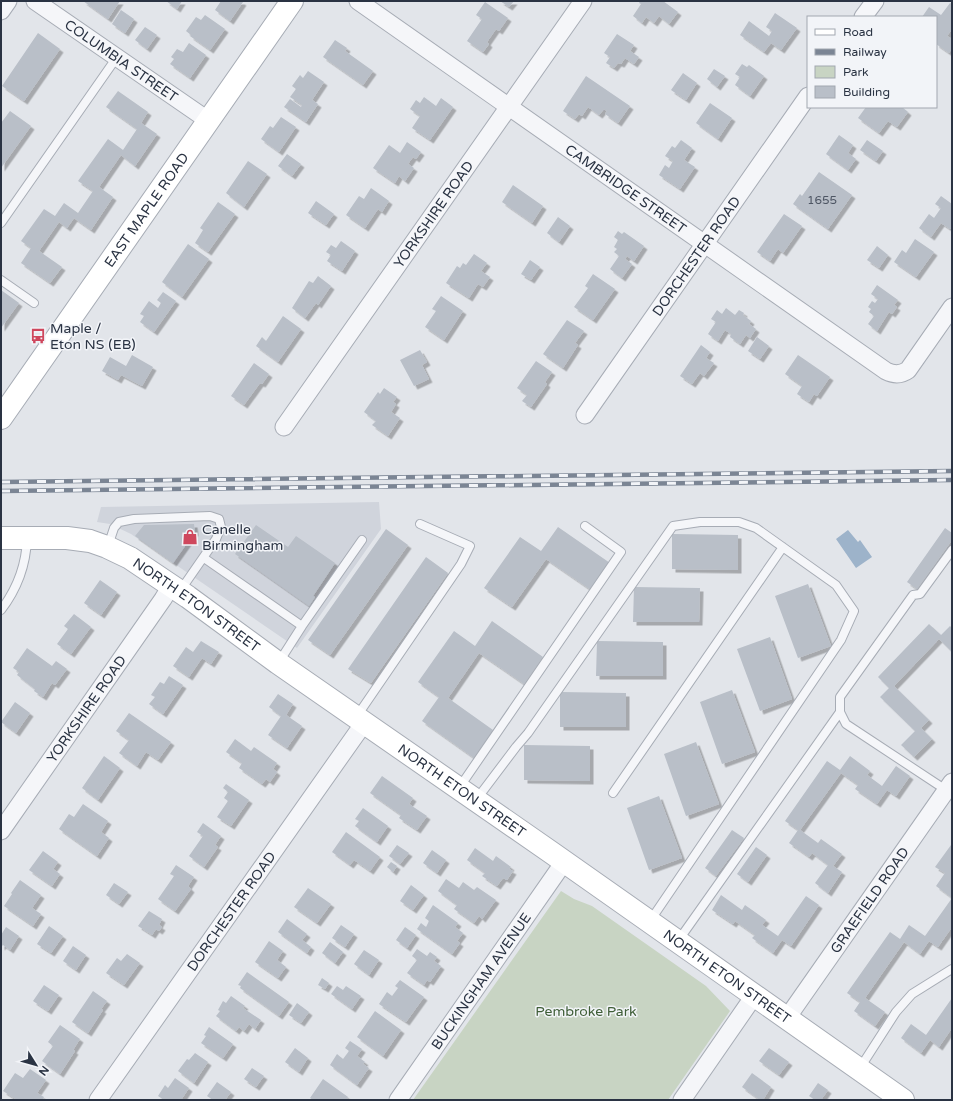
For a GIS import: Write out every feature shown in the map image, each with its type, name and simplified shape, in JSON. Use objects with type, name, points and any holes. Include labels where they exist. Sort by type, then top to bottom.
[{"type":"street","points":[[1,11],[8,1]]},
{"type":"street","name":"COLUMBIA STREET","points":[[34,1],[208,121]]},
{"type":"street","name":"EAST MAPLE ROAD","points":[[1,418],[292,1]]},
{"type":"street","name":"CAMBRIDGE STREET","points":[[358,1],[886,371],[900,374],[908,370],[952,307]]},
{"type":"street","name":"YORKSHIRE ROAD","points":[[284,427],[583,1]]},
{"type":"street","points":[[864,16],[875,1]]},
{"type":"street","name":"DORCHESTER ROAD","points":[[585,416],[807,97]]},
{"type":"street","name":"NORTH ETON STREET","points":[[1,538],[67,538],[90,541],[130,558],[176,588],[360,721],[467,794],[903,1100]]},
{"type":"street","name":"YORKSHIRE ROAD","points":[[1,831],[163,600],[176,588]]},
{"type":"street","name":"DORCHESTER ROAD","points":[[98,1100],[360,721]]},
{"type":"street","name":"GRAEFIELD ROAD","points":[[787,1018],[949,786]]},
{"type":"street","name":"BUCKINGHAM AVENUE","points":[[398,1100],[564,862]]},
{"type":"street","points":[[682,1100],[754,996]]},
{"type":"lane","points":[[1,223],[117,57]]},
{"type":"lane","points":[[1,280],[34,303]]},
{"type":"lane","points":[[107,547],[114,528],[119,522],[134,519],[210,516],[219,519],[221,527],[216,539],[204,558],[176,588]]},
{"type":"lane","points":[[467,794],[516,747],[528,733],[673,526],[700,522],[739,522],[756,528],[836,585],[854,611],[841,640],[650,922]]},
{"type":"lane","points":[[360,721],[461,564],[470,546],[420,524]]},
{"type":"lane","points":[[467,794],[621,552],[585,526]]},
{"type":"lane","points":[[1,610],[10,598],[20,575],[27,552],[27,538]]},
{"type":"lane","points":[[278,663],[362,540]]},
{"type":"lane","points":[[613,793],[783,547]]},
{"type":"lane","points":[[949,786],[846,724],[840,712],[840,697],[913,595],[920,594],[952,550]]},
{"type":"lane","points":[[204,558],[302,626]]},
{"type":"lane","points":[[677,942],[840,712]]},
{"type":"lane","points":[[860,1069],[896,1012],[912,994],[952,969]]},
{"type":"shaded area","points":[[379,502],[381,529],[297,648],[131,534],[110,524],[97,522],[101,507]]},
{"type":"green space","name":"Pembroke Park","points":[[561,891],[574,899],[592,906],[706,986],[730,1011],[668,1100],[413,1100]]},
{"type":"water","points":[[848,530],[858,542],[860,540],[872,557],[856,568],[836,539]]},
{"type":"building","points":[[83,1],[120,1],[108,19]]},
{"type":"building","points":[[166,1],[182,1],[177,9]]},
{"type":"building","points":[[221,1],[243,2],[230,21],[215,10]]},
{"type":"building","points":[[500,1],[514,1],[509,7]]},
{"type":"building","points":[[640,1],[663,1],[678,12],[669,24],[659,16],[654,23],[646,17],[642,23],[633,16],[641,4],[639,3]]},
{"type":"building","points":[[485,2],[508,18],[499,31],[496,29],[487,42],[489,44],[483,52],[467,41],[482,19],[476,15]]},
{"type":"building","points":[[950,3],[952,4],[952,29],[947,36],[952,39],[952,48],[949,53],[937,45],[937,16],[923,16],[929,7],[941,15]]},
{"type":"building","points":[[121,10],[134,19],[125,33],[112,24]]},
{"type":"building","points":[[775,13],[797,28],[781,50],[771,43],[764,52],[740,35],[749,21],[769,36],[772,31],[766,27]]},
{"type":"building","points":[[205,15],[225,29],[210,50],[190,36],[191,35],[186,31],[196,17],[201,20]]},
{"type":"building","points":[[145,27],[157,35],[147,49],[135,40]]},
{"type":"building","points":[[38,33],[60,49],[24,101],[2,86]]},
{"type":"building","points":[[617,34],[634,45],[630,51],[639,57],[634,64],[625,58],[621,64],[618,63],[614,68],[606,63],[610,57],[604,53]]},
{"type":"building","points":[[335,40],[347,48],[345,51],[373,71],[363,85],[323,57]]},
{"type":"building","points":[[189,43],[206,55],[190,78],[170,64],[174,59],[171,57],[177,49],[183,52]]},
{"type":"building","points":[[742,64],[747,67],[749,65],[764,76],[750,96],[735,85],[740,77],[735,74]]},
{"type":"building","points":[[714,69],[725,76],[717,87],[707,79]]},
{"type":"building","points":[[308,71],[324,82],[312,100],[318,104],[306,122],[284,107],[290,99],[301,107],[302,105],[290,97],[296,89],[292,86],[300,75],[303,78]]},
{"type":"building","points":[[683,73],[697,83],[686,100],[671,90]]},
{"type":"building","points":[[586,76],[630,106],[618,123],[605,114],[607,111],[604,109],[599,115],[588,107],[582,116],[579,114],[575,119],[563,111]]},
{"type":"building","points":[[118,91],[148,112],[141,123],[157,134],[135,166],[121,155],[99,187],[113,197],[91,230],[74,218],[67,228],[59,222],[39,251],[62,267],[50,283],[21,263],[31,248],[21,241],[44,209],[55,216],[64,203],[78,213],[93,191],[78,181],[108,139],[123,150],[137,129],[106,107]]},
{"type":"building","points":[[424,97],[436,106],[441,98],[453,107],[430,140],[412,128],[420,116],[410,109],[416,100],[420,103]]},
{"type":"building","points":[[710,103],[732,118],[718,139],[696,123]]},
{"type":"building","points":[[865,108],[903,108],[908,112],[897,127],[888,121],[879,133],[858,118]]},
{"type":"building","points":[[10,111],[31,126],[1,168],[1,123]]},
{"type":"building","points":[[281,117],[296,127],[279,152],[261,139],[270,126],[273,128]]},
{"type":"building","points":[[839,135],[853,145],[848,153],[856,159],[848,170],[826,154]]},
{"type":"building","points":[[681,140],[692,148],[684,160],[695,167],[680,189],[659,175],[665,165],[669,168],[673,161],[665,156],[672,146],[675,148]]},
{"type":"building","points":[[867,140],[883,151],[876,161],[860,150]]},
{"type":"building","points":[[407,142],[421,152],[416,159],[413,157],[408,164],[414,168],[405,181],[399,176],[395,183],[373,168],[389,145],[400,153]]},
{"type":"building","points":[[287,154],[301,164],[292,176],[278,166]]},
{"type":"building","points":[[248,161],[267,174],[244,207],[226,193]]},
{"type":"building","points":[[819,172],[852,195],[828,229],[793,204],[800,194],[802,196]]},
{"type":"building","points":[[513,185],[543,206],[532,223],[502,202]]},
{"type":"building","points":[[371,188],[389,201],[382,212],[378,209],[365,228],[346,215],[359,196],[364,199]]},
{"type":"building","points":[[941,196],[952,204],[952,226],[950,229],[941,223],[931,237],[919,228],[929,214],[934,218],[941,208],[935,204]]},
{"type":"building","points":[[316,201],[334,214],[326,225],[308,213]]},
{"type":"building","points":[[218,202],[235,214],[208,252],[195,243],[203,230],[200,228]]},
{"type":"building","points":[[784,214],[802,226],[783,253],[778,249],[770,261],[757,252]]},
{"type":"building","points":[[558,217],[570,226],[559,242],[547,233]]},
{"type":"building","points":[[618,231],[622,234],[624,232],[644,246],[634,261],[627,256],[625,259],[632,264],[622,278],[610,269],[619,256],[614,252],[617,249],[614,247],[618,240],[614,237]]},
{"type":"building","points":[[915,239],[934,252],[916,277],[894,262],[902,250],[906,253]]},
{"type":"building","points":[[341,241],[355,251],[342,271],[327,261],[331,255],[326,252],[331,245],[336,248]]},
{"type":"building","points":[[188,244],[209,259],[182,297],[162,282]]},
{"type":"building","points":[[877,246],[888,255],[879,268],[867,260]]},
{"type":"building","points":[[474,254],[487,263],[481,271],[490,277],[483,287],[478,284],[469,298],[446,283],[457,266],[460,268],[463,263],[466,265]]},
{"type":"building","points":[[530,260],[540,267],[531,280],[521,274]]},
{"type":"building","points":[[593,274],[615,289],[593,320],[574,307],[588,288],[585,286]]},
{"type":"building","points":[[318,276],[331,286],[318,305],[316,303],[305,318],[292,308],[309,281],[313,283]]},
{"type":"building","points":[[877,285],[898,300],[894,305],[897,307],[892,314],[889,312],[877,331],[868,324],[874,316],[869,312],[871,309],[868,307],[872,301],[875,303],[878,299],[871,294]]},
{"type":"building","points":[[1,290],[19,303],[1,328]]},
{"type":"building","points":[[163,292],[176,301],[154,332],[140,322],[144,316],[140,314],[149,301],[158,308],[161,303],[157,300]]},
{"type":"building","points":[[441,296],[463,311],[444,340],[425,327],[436,311],[432,309]]},
{"type":"building","points":[[726,308],[735,315],[739,310],[744,313],[743,315],[751,321],[749,324],[756,329],[750,338],[746,335],[740,344],[730,337],[731,334],[725,330],[718,341],[708,334],[716,322],[711,319],[717,310],[722,314]]},
{"type":"building","points":[[283,316],[301,329],[278,362],[256,346],[262,337],[266,341]]},
{"type":"building","points":[[567,320],[584,331],[575,343],[578,345],[563,368],[543,354]]},
{"type":"building","points":[[757,337],[769,346],[760,359],[748,351]]},
{"type":"building","points":[[701,345],[710,352],[706,358],[714,363],[704,376],[700,373],[692,384],[680,376]]},
{"type":"building","points":[[420,350],[427,362],[422,365],[429,379],[414,386],[400,360]]},
{"type":"building","points":[[132,355],[153,367],[142,386],[121,375],[118,380],[102,371],[110,357],[126,366]]},
{"type":"building","points":[[798,355],[830,377],[817,396],[814,394],[809,402],[797,394],[802,386],[785,374]]},
{"type":"building","points":[[536,361],[552,372],[545,382],[547,384],[531,407],[522,401],[527,395],[517,388]]},
{"type":"building","points":[[254,363],[269,374],[262,384],[260,383],[244,405],[231,396]]},
{"type":"building","points":[[384,388],[397,397],[393,402],[396,404],[391,412],[400,418],[388,436],[372,425],[376,421],[364,412],[378,392],[380,394]]},
{"type":"building","points":[[194,524],[195,532],[173,563],[135,536],[144,525]]},
{"type":"building","points":[[256,525],[288,547],[296,536],[335,563],[313,596],[315,597],[309,606],[235,554]]},
{"type":"building","points":[[558,527],[610,563],[591,590],[546,559],[512,607],[484,588],[520,537],[541,551]]},
{"type":"building","points":[[945,528],[952,533],[952,540],[917,589],[907,582]]},
{"type":"building","points":[[386,529],[408,545],[330,655],[308,640]]},
{"type":"building","points":[[672,534],[738,535],[738,570],[672,569]]},
{"type":"building","points":[[426,557],[448,573],[371,683],[348,669]]},
{"type":"building","points":[[100,580],[117,592],[101,615],[84,603]]},
{"type":"building","points":[[808,584],[831,646],[798,658],[775,596]]},
{"type":"building","points":[[634,587],[700,588],[699,622],[633,622]]},
{"type":"building","points":[[74,614],[91,627],[71,654],[57,644],[68,629],[64,626]]},
{"type":"building","points":[[492,621],[543,657],[524,684],[479,653],[448,698],[493,730],[474,758],[422,721],[439,697],[418,682],[454,631],[475,646]]},
{"type":"building","points":[[929,624],[941,635],[950,626],[952,628],[952,652],[939,639],[894,686],[929,720],[921,728],[932,739],[914,757],[901,745],[915,731],[880,697],[889,688],[878,677]]},
{"type":"building","points":[[770,637],[792,699],[760,711],[737,649]]},
{"type":"building","points":[[201,641],[219,652],[211,664],[202,658],[189,677],[173,666],[186,647],[193,652]]},
{"type":"building","points":[[597,641],[663,642],[663,676],[596,676]]},
{"type":"building","points":[[27,648],[52,666],[56,661],[67,669],[55,685],[52,683],[43,697],[34,691],[35,689],[17,675],[19,672],[13,668]]},
{"type":"building","points":[[169,676],[183,685],[163,714],[149,704],[155,697],[151,695],[160,682],[164,684]]},
{"type":"building","points":[[732,690],[755,752],[722,764],[700,702]]},
{"type":"building","points":[[560,692],[626,693],[626,727],[560,727]]},
{"type":"building","points":[[278,694],[293,704],[286,715],[302,726],[287,748],[268,735],[281,716],[269,707]]},
{"type":"building","points":[[15,702],[30,713],[16,733],[1,722]]},
{"type":"building","points":[[129,713],[171,742],[158,760],[146,752],[137,766],[119,753],[129,740],[116,731]]},
{"type":"building","points":[[235,739],[251,751],[254,747],[277,763],[273,769],[277,772],[270,782],[266,779],[262,784],[239,768],[242,763],[226,752]]},
{"type":"building","points":[[696,742],[719,804],[686,816],[664,754]]},
{"type":"building","points":[[524,745],[590,746],[590,781],[524,780]]},
{"type":"building","points":[[104,756],[120,768],[98,800],[82,788]]},
{"type":"building","points":[[850,756],[870,771],[867,775],[882,786],[896,766],[910,776],[896,796],[887,790],[877,804],[855,789],[858,785],[841,773],[800,830],[818,843],[821,839],[842,854],[833,866],[842,872],[828,893],[815,883],[828,865],[812,853],[809,857],[789,843],[798,830],[785,821],[827,761],[840,770]]},
{"type":"building","points":[[382,776],[413,798],[409,804],[427,816],[417,830],[399,818],[401,815],[370,793]]},
{"type":"building","points":[[226,784],[249,800],[231,826],[217,817],[228,801],[224,798],[228,792],[223,788]]},
{"type":"building","points":[[659,796],[682,858],[649,870],[627,808]]},
{"type":"building","points":[[83,804],[108,821],[101,832],[109,838],[97,856],[59,829],[69,814],[74,817]]},
{"type":"building","points":[[363,808],[388,826],[377,842],[355,826],[359,821],[355,819]]},
{"type":"building","points":[[203,823],[221,836],[215,845],[218,847],[204,867],[189,856],[203,836],[197,832]]},
{"type":"building","points":[[732,830],[744,838],[716,876],[705,868]]},
{"type":"building","points":[[346,832],[380,857],[370,871],[354,860],[350,865],[332,852]]},
{"type":"building","points":[[397,845],[409,853],[400,864],[389,856]]},
{"type":"building","points":[[951,845],[952,898],[936,886],[945,873],[935,867]]},
{"type":"building","points":[[756,847],[767,855],[748,882],[737,874]]},
{"type":"building","points":[[475,848],[493,861],[496,856],[511,867],[509,869],[513,871],[507,880],[503,878],[497,886],[482,876],[485,873],[467,860]]},
{"type":"building","points":[[432,850],[446,860],[437,873],[423,863]]},
{"type":"building","points":[[43,851],[58,862],[53,869],[60,874],[52,886],[29,870]]},
{"type":"building","points":[[391,862],[397,866],[393,872],[387,867]]},
{"type":"building","points":[[176,865],[194,877],[188,886],[191,889],[175,911],[158,899],[174,876],[170,874]]},
{"type":"building","points":[[446,879],[459,888],[463,882],[474,890],[477,887],[496,900],[482,919],[479,916],[474,923],[454,909],[457,905],[438,891]]},
{"type":"building","points":[[20,880],[41,895],[32,908],[41,914],[33,926],[4,906]]},
{"type":"building","points":[[114,883],[128,892],[119,904],[106,895]]},
{"type":"building","points":[[411,885],[424,895],[413,910],[400,901]]},
{"type":"building","points":[[308,888],[331,904],[317,923],[294,907]]},
{"type":"building","points":[[721,895],[742,910],[745,905],[766,920],[762,925],[778,936],[806,896],[819,905],[791,946],[782,940],[773,953],[752,938],[755,935],[735,921],[733,924],[712,910]]},
{"type":"building","points":[[952,898],[952,927],[938,947],[929,941],[920,954],[904,942],[865,998],[885,1012],[875,1026],[854,1011],[860,1002],[847,993],[890,932],[900,939],[909,925],[925,936]]},
{"type":"building","points":[[433,905],[458,923],[455,927],[463,933],[457,941],[460,943],[452,954],[417,929],[421,923],[426,927],[429,921],[425,918]]},
{"type":"building","points":[[149,911],[162,919],[159,925],[162,927],[159,931],[156,929],[152,935],[138,926]]},
{"type":"building","points":[[287,919],[307,934],[302,940],[311,947],[307,953],[278,932]]},
{"type":"building","points":[[341,925],[354,934],[345,947],[332,938]]},
{"type":"building","points":[[49,926],[63,936],[51,953],[37,944]]},
{"type":"building","points":[[6,927],[19,936],[10,950],[3,945],[1,947],[1,935]]},
{"type":"building","points":[[405,927],[416,935],[407,948],[396,940]]},
{"type":"building","points":[[269,941],[283,951],[277,960],[286,967],[278,978],[255,962]]},
{"type":"building","points":[[330,942],[343,952],[335,963],[322,953]]},
{"type":"building","points":[[73,946],[86,955],[76,970],[63,961]]},
{"type":"building","points":[[417,949],[427,956],[430,952],[437,957],[434,961],[441,966],[430,982],[427,980],[424,985],[407,973],[417,960],[412,956]]},
{"type":"building","points":[[364,950],[379,960],[369,975],[354,964]]},
{"type":"building","points":[[127,954],[140,963],[124,985],[106,973],[117,958],[121,961]]},
{"type":"building","points":[[247,972],[289,1002],[279,1016],[240,988],[241,986],[238,985]]},
{"type":"building","points":[[322,978],[329,983],[325,989],[318,985]]},
{"type":"building","points":[[400,980],[424,997],[406,1022],[379,1004],[387,992],[392,996],[398,988],[395,986]]},
{"type":"building","points":[[44,985],[59,995],[48,1011],[33,1001]]},
{"type":"building","points":[[337,986],[343,990],[346,986],[361,996],[352,1009],[331,994]]},
{"type":"building","points":[[93,991],[107,1001],[88,1033],[72,1022]]},
{"type":"building","points":[[231,996],[245,1006],[243,1008],[261,1020],[255,1029],[249,1024],[244,1031],[239,1027],[236,1031],[216,1016],[220,1011],[218,1010],[223,1001],[226,1003]]},
{"type":"building","points":[[952,998],[952,1028],[939,1047],[930,1040],[921,1053],[901,1038],[911,1024],[926,1035]]},
{"type":"building","points":[[297,1003],[309,1012],[301,1023],[289,1015]]},
{"type":"building","points":[[375,1011],[401,1030],[383,1056],[357,1037]]},
{"type":"building","points":[[60,1025],[80,1039],[73,1050],[75,1051],[60,1074],[42,1061],[53,1046],[48,1042]]},
{"type":"building","points":[[209,1027],[233,1044],[223,1058],[201,1043],[206,1036],[204,1035]]},
{"type":"building","points":[[350,1041],[362,1049],[357,1056],[365,1062],[363,1064],[369,1068],[357,1085],[330,1065],[337,1054],[343,1059],[349,1051],[345,1048]]},
{"type":"building","points":[[295,1048],[308,1058],[299,1072],[285,1062]]},
{"type":"building","points":[[769,1048],[789,1062],[779,1075],[759,1061]]},
{"type":"building","points":[[195,1053],[208,1062],[194,1083],[178,1071],[187,1059],[189,1060]]},
{"type":"building","points":[[252,1068],[264,1076],[256,1087],[244,1079]]},
{"type":"building","points":[[30,1069],[46,1080],[37,1093],[44,1097],[42,1100],[17,1100],[3,1091],[15,1073],[23,1078]]},
{"type":"building","points":[[752,1073],[771,1087],[763,1100],[760,1100],[742,1087]]},
{"type":"building","points":[[175,1078],[189,1088],[181,1100],[164,1100],[158,1096],[165,1085],[168,1088]]},
{"type":"building","points":[[323,1079],[348,1097],[346,1100],[313,1100],[310,1098]]},
{"type":"building","points":[[217,1082],[231,1092],[225,1100],[213,1100],[207,1096]]},
{"type":"building","points":[[818,1083],[828,1090],[821,1100],[815,1100],[809,1096]]},
{"type":"railway","points":[[1,482],[952,471]]},
{"type":"railway","points":[[1,491],[952,480]]},
{"type":"place","name":"Maple / Eton NS (EB)","points":[[38,336]]},
{"type":"place","name":"Canelle Birmingham","points":[[190,537]]}]
